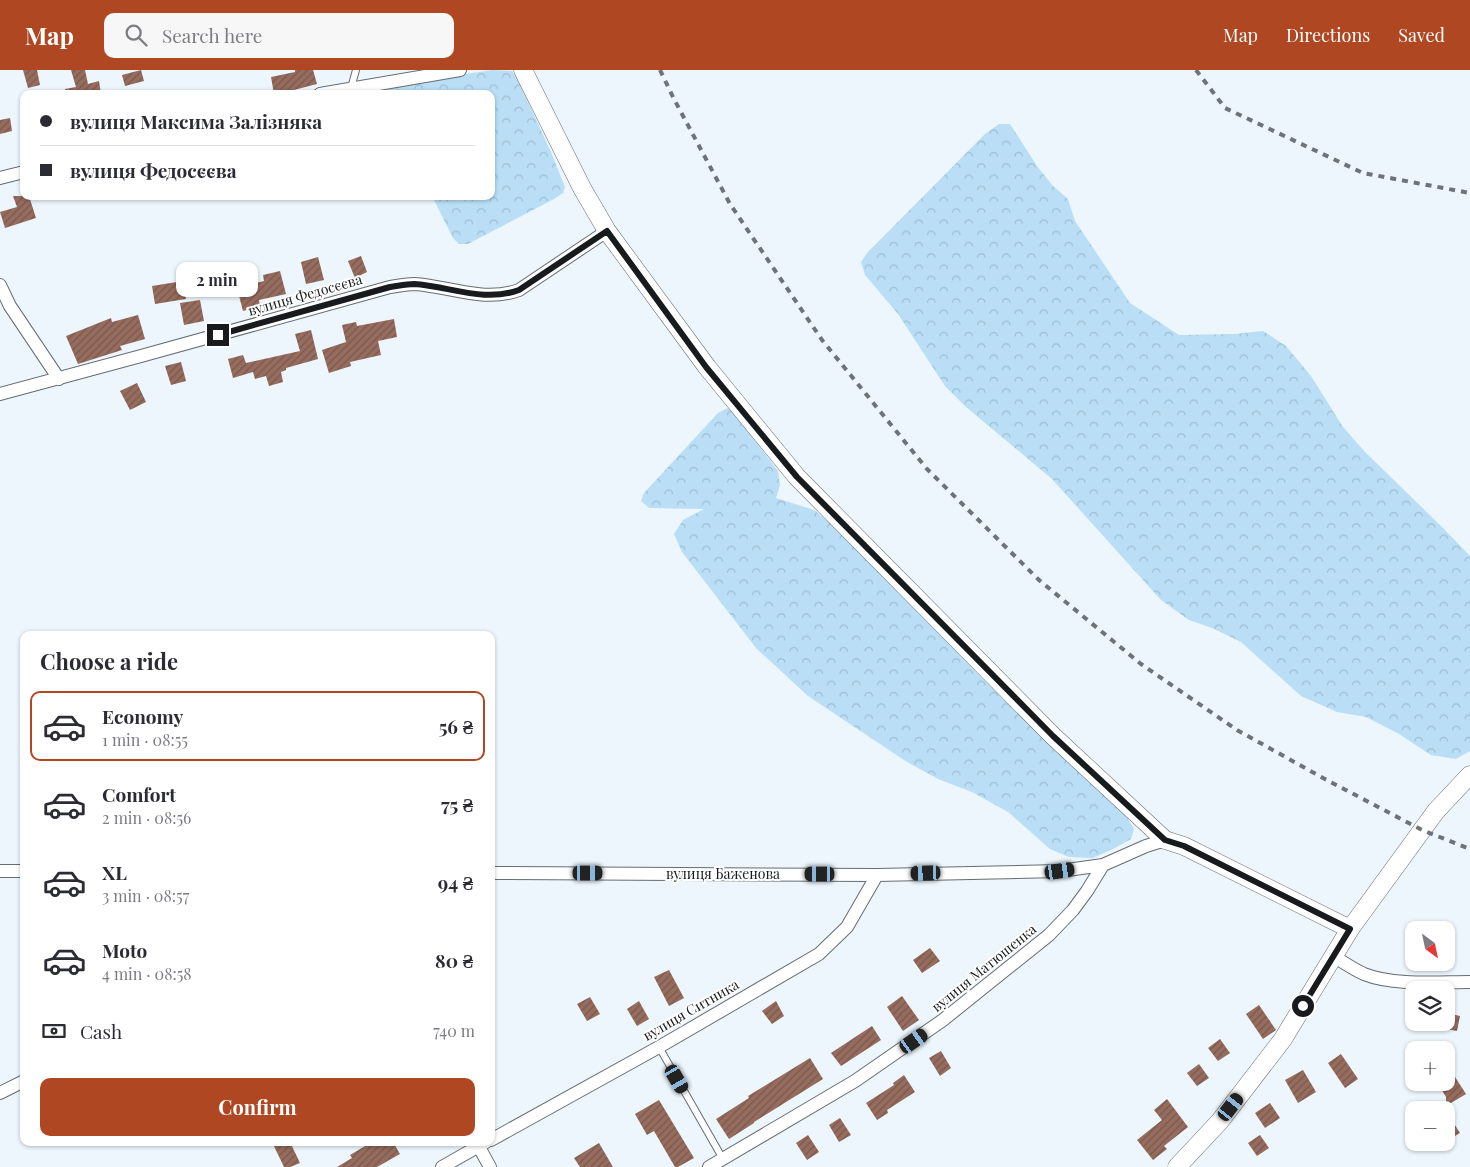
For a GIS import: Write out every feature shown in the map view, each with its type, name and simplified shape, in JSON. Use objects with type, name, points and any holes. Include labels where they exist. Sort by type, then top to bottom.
[{"type":"street","points":[[341,90],[460,70]]},
{"type":"street","points":[[523,70],[582,188],[607,231],[706,367],[797,477],[1053,736],[1165,840],[1184,846],[1350,929]]},
{"type":"street","points":[[0,178],[20,173]]},
{"type":"street","name":"вулиця Федосєєва","points":[[0,394],[390,287],[413,284],[478,295],[505,295],[519,290],[607,231]]},
{"type":"street","points":[[0,285],[10,306],[59,379]]},
{"type":"street","points":[[1177,1167],[1220,1120],[1283,1039],[1350,929],[1436,811],[1470,775]]},
{"type":"street","name":"вулиця Баженова","points":[[495,873],[877,875],[1060,871],[1103,865],[1146,846],[1165,840]]},
{"type":"street","name":"вулиця Матюшенка","points":[[709,1167],[856,1082],[942,1020],[1049,935],[1073,910],[1103,865]]},
{"type":"street","points":[[0,871],[20,871]]},
{"type":"street","name":"вулиця Ситника","points":[[495,1138],[659,1047],[819,954],[847,927],[877,875]]},
{"type":"street","points":[[1333,956],[1364,974],[1379,978],[1398,981],[1470,982]]},
{"type":"street","points":[[0,1093],[20,1083]]},
{"type":"street","points":[[442,1167],[480,1146]]},
{"type":"street","points":[[482,1146],[490,1167]]},
{"type":"lane","points":[[351,88],[356,70]]},
{"type":"lane","points":[[659,1047],[723,1159]]},
{"type":"green space","points":[[493,70],[512,71],[518,80],[551,152],[565,187],[563,193],[468,244],[459,244],[453,238],[434,200],[495,200],[495,90],[374,90],[390,85]]},
{"type":"green space","points":[[999,124],[1010,124],[1037,166],[1052,185],[1068,199],[1075,221],[1130,303],[1179,335],[1234,334],[1263,331],[1286,346],[1311,376],[1343,427],[1365,452],[1470,556],[1470,751],[1456,759],[1431,755],[1399,734],[1366,717],[1337,712],[1301,696],[1241,642],[1212,628],[1189,620],[1161,600],[1052,479],[966,407],[945,386],[898,314],[865,275],[861,262],[868,252],[985,134]]},
{"type":"green space","points":[[728,408],[778,471],[780,485],[776,498],[814,510],[831,524],[907,599],[976,672],[1124,813],[1134,829],[1131,839],[1093,858],[1069,857],[1050,849],[1008,812],[972,792],[938,779],[907,762],[808,696],[756,648],[682,552],[674,534],[683,520],[704,509],[649,508],[641,501],[644,493],[718,413]]},
{"type":"building","points":[[23,70],[37,70],[40,85],[28,88]]},
{"type":"building","points":[[71,70],[85,70],[88,84],[99,81],[100,90],[65,90],[76,87]]},
{"type":"building","points":[[141,70],[144,81],[125,86],[122,75]]},
{"type":"building","points":[[295,70],[313,70],[317,84],[294,90],[273,90],[271,77],[295,72]]},
{"type":"building","points":[[10,118],[12,131],[0,134],[0,120]]},
{"type":"building","points":[[13,196],[20,196],[20,200],[30,200],[36,218],[5,228],[0,212],[17,207]]},
{"type":"building","points":[[361,256],[367,272],[355,278],[348,261]]},
{"type":"building","points":[[318,257],[324,280],[306,284],[301,262]]},
{"type":"building","points":[[280,271],[286,294],[259,300],[260,306],[243,311],[237,288],[264,281],[263,275]]},
{"type":"building","points":[[183,281],[186,299],[155,304],[152,286]]},
{"type":"building","points":[[200,300],[204,321],[184,325],[180,303]]},
{"type":"building","points":[[138,315],[145,339],[120,346],[122,350],[78,364],[66,336],[111,318],[112,322]]},
{"type":"building","points":[[394,319],[397,337],[378,341],[381,355],[350,362],[351,366],[329,373],[322,350],[346,342],[342,325],[356,322],[357,326]]},
{"type":"building","points":[[311,330],[318,359],[286,368],[286,370],[281,372],[283,382],[269,386],[266,376],[255,379],[253,372],[233,378],[228,359],[243,355],[246,363],[300,351],[295,334]]},
{"type":"building","points":[[181,362],[186,381],[171,385],[165,366]]},
{"type":"building","points":[[137,383],[146,402],[130,410],[120,391]]},
{"type":"building","points":[[930,948],[940,961],[922,973],[913,960]]},
{"type":"building","points":[[669,970],[684,998],[669,1006],[654,977]]},
{"type":"building","points":[[902,996],[919,1020],[903,1031],[887,1007]]},
{"type":"building","points":[[590,997],[600,1014],[587,1021],[577,1004]]},
{"type":"building","points":[[639,1001],[649,1019],[637,1026],[627,1009]]},
{"type":"building","points":[[776,1001],[784,1016],[772,1024],[762,1011]]},
{"type":"building","points":[[1259,1005],[1276,1030],[1263,1039],[1246,1014]]},
{"type":"building","points":[[1455,1015],[1460,1016],[1457,1031],[1455,1031]]},
{"type":"building","points":[[872,1026],[881,1040],[841,1066],[831,1053]]},
{"type":"building","points":[[1220,1039],[1230,1053],[1218,1061],[1208,1048]]},
{"type":"building","points":[[941,1051],[951,1068],[940,1076],[929,1058]]},
{"type":"building","points":[[1341,1054],[1358,1079],[1345,1088],[1328,1063]]},
{"type":"building","points":[[810,1058],[823,1079],[729,1139],[716,1119],[749,1098],[748,1096]]},
{"type":"building","points":[[1199,1064],[1209,1078],[1197,1086],[1187,1073]]},
{"type":"building","points":[[1303,1070],[1316,1092],[1298,1103],[1285,1080]]},
{"type":"building","points":[[904,1075],[915,1092],[887,1110],[888,1113],[877,1120],[866,1103],[894,1085],[893,1083]]},
{"type":"building","points":[[1455,1077],[1466,1094],[1454,1101],[1446,1101],[1442,1091],[1455,1091]]},
{"type":"building","points":[[1167,1099],[1188,1127],[1164,1146],[1167,1149],[1153,1160],[1137,1140],[1162,1120],[1154,1110]]},
{"type":"building","points":[[659,1100],[694,1158],[678,1167],[675,1167],[654,1131],[647,1135],[635,1114]]},
{"type":"building","points":[[1270,1103],[1280,1118],[1265,1128],[1255,1113]]},
{"type":"building","points":[[840,1118],[851,1135],[839,1142],[829,1125]]},
{"type":"building","points":[[1455,1125],[1460,1133],[1455,1136]]},
{"type":"building","points":[[808,1135],[819,1152],[807,1160],[796,1143]]},
{"type":"building","points":[[1260,1135],[1269,1148],[1257,1156],[1248,1143]]},
{"type":"building","points":[[599,1143],[613,1167],[580,1167],[574,1158]]},
{"type":"building","points":[[274,1146],[292,1146],[300,1163],[284,1167]]},
{"type":"building","points":[[365,1146],[395,1146],[400,1154],[377,1167],[337,1167],[352,1158],[350,1155]]},
{"type":"railway","points":[[660,70],[730,204],[822,340],[927,469],[1039,580],[1141,664],[1237,730],[1422,830],[1470,849]]},
{"type":"railway","points":[[1196,70],[1225,108],[1363,173],[1470,193]]},
{"type":"route","points":[[218,335],[390,287],[413,284],[478,295],[505,295],[519,290],[607,231],[706,367],[797,477],[1053,736],[1122,801],[1165,840],[1184,846],[1350,929],[1303,1006]]}]
